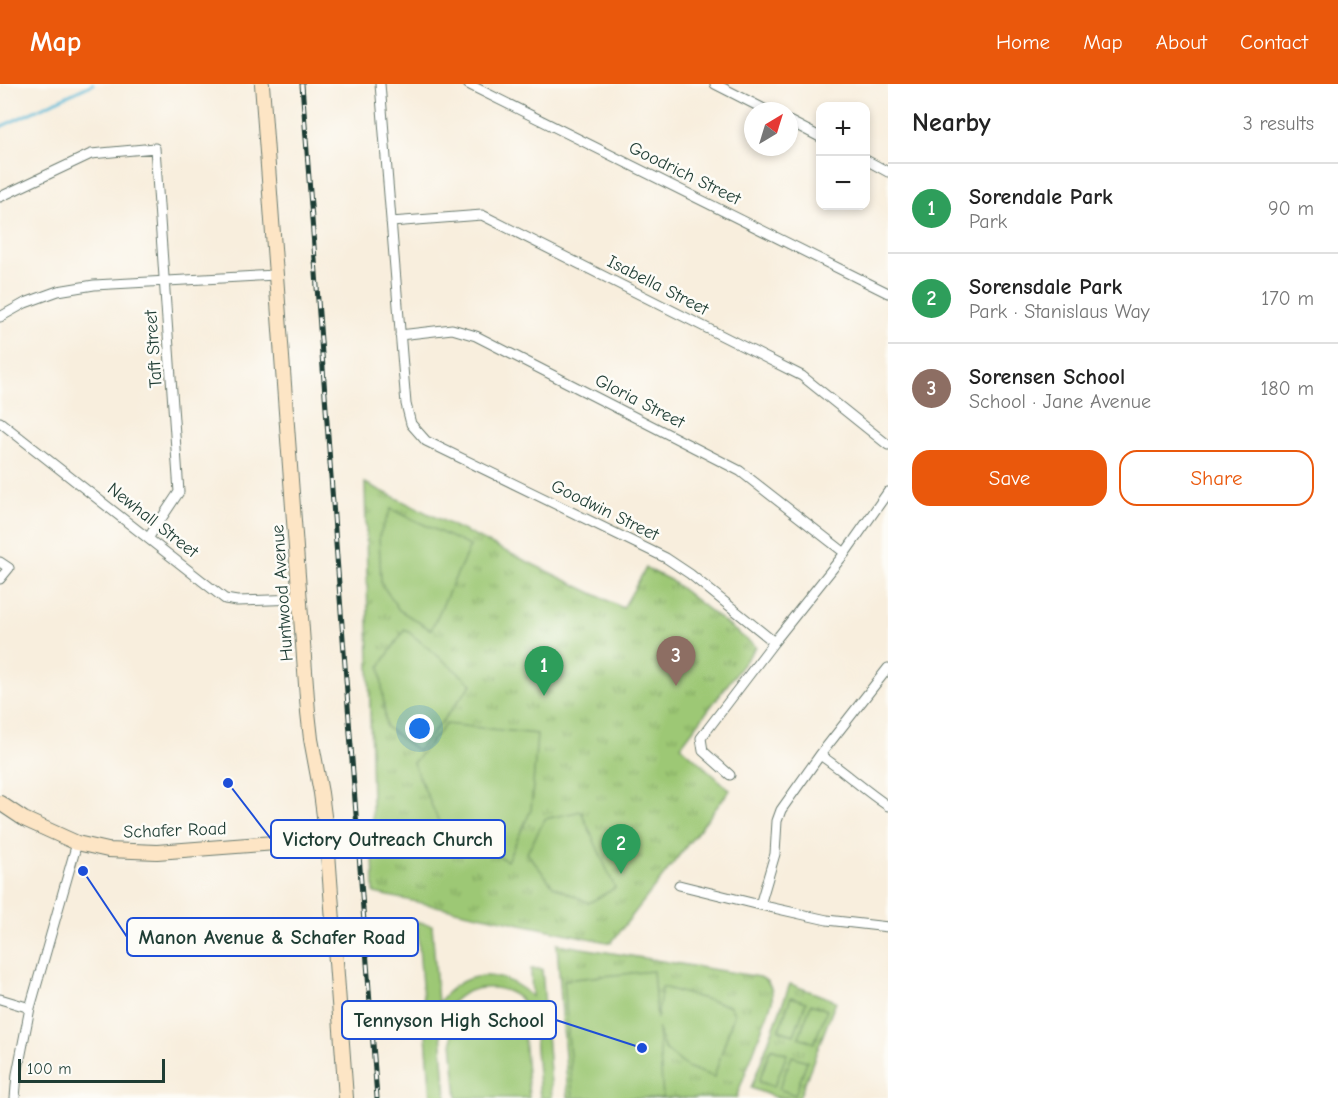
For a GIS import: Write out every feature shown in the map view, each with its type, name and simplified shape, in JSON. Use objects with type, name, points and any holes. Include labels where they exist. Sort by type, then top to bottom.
[{"type":"street","name":"Huntwood Avenue","points":[[262,84],[311,739],[327,839],[346,1098]]},
{"type":"street","points":[[380,84],[400,335]]},
{"type":"street","name":"Goodrich Street","points":[[468,84],[888,292]]},
{"type":"street","points":[[715,84],[750,102]]},
{"type":"street","points":[[798,126],[816,135]]},
{"type":"street","name":"Taft Street","points":[[0,196],[92,154],[155,148],[179,492],[148,537]]},
{"type":"street","points":[[870,162],[888,171]]},
{"type":"street","name":"Isabella Street","points":[[391,222],[482,215],[802,376],[888,445]]},
{"type":"street","points":[[0,317],[25,303],[58,291],[94,285],[276,274]]},
{"type":"street","name":"Gloria Street","points":[[400,335],[453,329],[476,336],[740,471],[845,553]]},
{"type":"street","name":"Goodwin Street","points":[[400,335],[406,404],[411,424],[426,441],[666,558],[690,574],[774,642]]},
{"type":"street","name":"Newhall Street","points":[[0,422],[225,599],[300,599]]},
{"type":"street","points":[[730,775],[703,751],[701,738],[845,553],[888,492]]},
{"type":"street","points":[[0,562],[9,568],[0,579]]},
{"type":"street","points":[[760,905],[775,854],[777,821],[781,810],[820,755],[886,674]]},
{"type":"street","points":[[820,755],[888,806]]},
{"type":"street","name":"Schafer Road","points":[[0,803],[24,819],[77,843],[108,850],[157,852],[327,839]]},
{"type":"street","points":[[15,1098],[17,1074],[30,1008],[77,843]]},
{"type":"street","points":[[679,885],[827,920],[888,927]]},
{"type":"street","points":[[0,999],[30,1008]]},
{"type":"green space","points":[[365,483],[623,608],[646,568],[670,580],[756,647],[681,746],[730,790],[611,943],[374,893]]},
{"type":"green space","points":[[391,509],[470,546],[431,630],[399,610],[381,583],[379,536]]},
{"type":"green space","points":[[405,629],[472,684],[418,751],[386,727],[380,666]]},
{"type":"green space","points":[[446,724],[537,734],[531,810],[507,861],[439,822],[413,763]]},
{"type":"green space","points":[[581,811],[615,888],[589,903],[553,886],[527,853],[545,819]]},
{"type":"green space","points":[[417,922],[432,925],[438,1003],[450,990],[465,980],[485,976],[515,984],[532,997],[531,969],[542,969],[552,1098],[540,1098],[534,1024],[524,1003],[517,996],[508,992],[480,988],[462,995],[451,1004],[447,1011],[441,1031],[446,1098],[431,1098]]},
{"type":"green space","points":[[557,944],[760,977],[767,981],[772,990],[772,1002],[736,1098],[568,1098]]},
{"type":"green space","points":[[653,971],[657,1019],[662,987],[730,1006],[734,1014],[714,1077],[687,1067],[664,1048],[658,1028],[663,1098],[573,1098],[564,980]]},
{"type":"green space","points":[[790,984],[836,1001],[799,1098],[777,1098],[751,1088]]},
{"type":"green space","points":[[791,997],[806,1002],[794,1035],[779,1030]]},
{"type":"green space","points":[[811,1004],[827,1010],[814,1043],[799,1037]]},
{"type":"green space","points":[[523,1024],[529,1098],[457,1098],[451,1029]]},
{"type":"green space","points":[[771,1048],[787,1054],[774,1087],[759,1081]]},
{"type":"green space","points":[[792,1056],[807,1061],[795,1095],[779,1089]]},
{"type":"waterway","points":[[0,127],[93,84]]},
{"type":"railway","points":[[302,84],[377,1098]]},
{"type":"place","name":"Sorensen School","points":[[676,686]]},
{"type":"place","name":"Sorendale Park","points":[[544,696]]},
{"type":"place","name":"Victory Outreach Church","points":[[228,783]]},
{"type":"place","name":"Manon Avenue & Schafer Road","points":[[83,871]]},
{"type":"place","name":"Sorensdale Park","points":[[621,874]]},
{"type":"place","name":"Tennyson High School","points":[[642,1048]]}]
